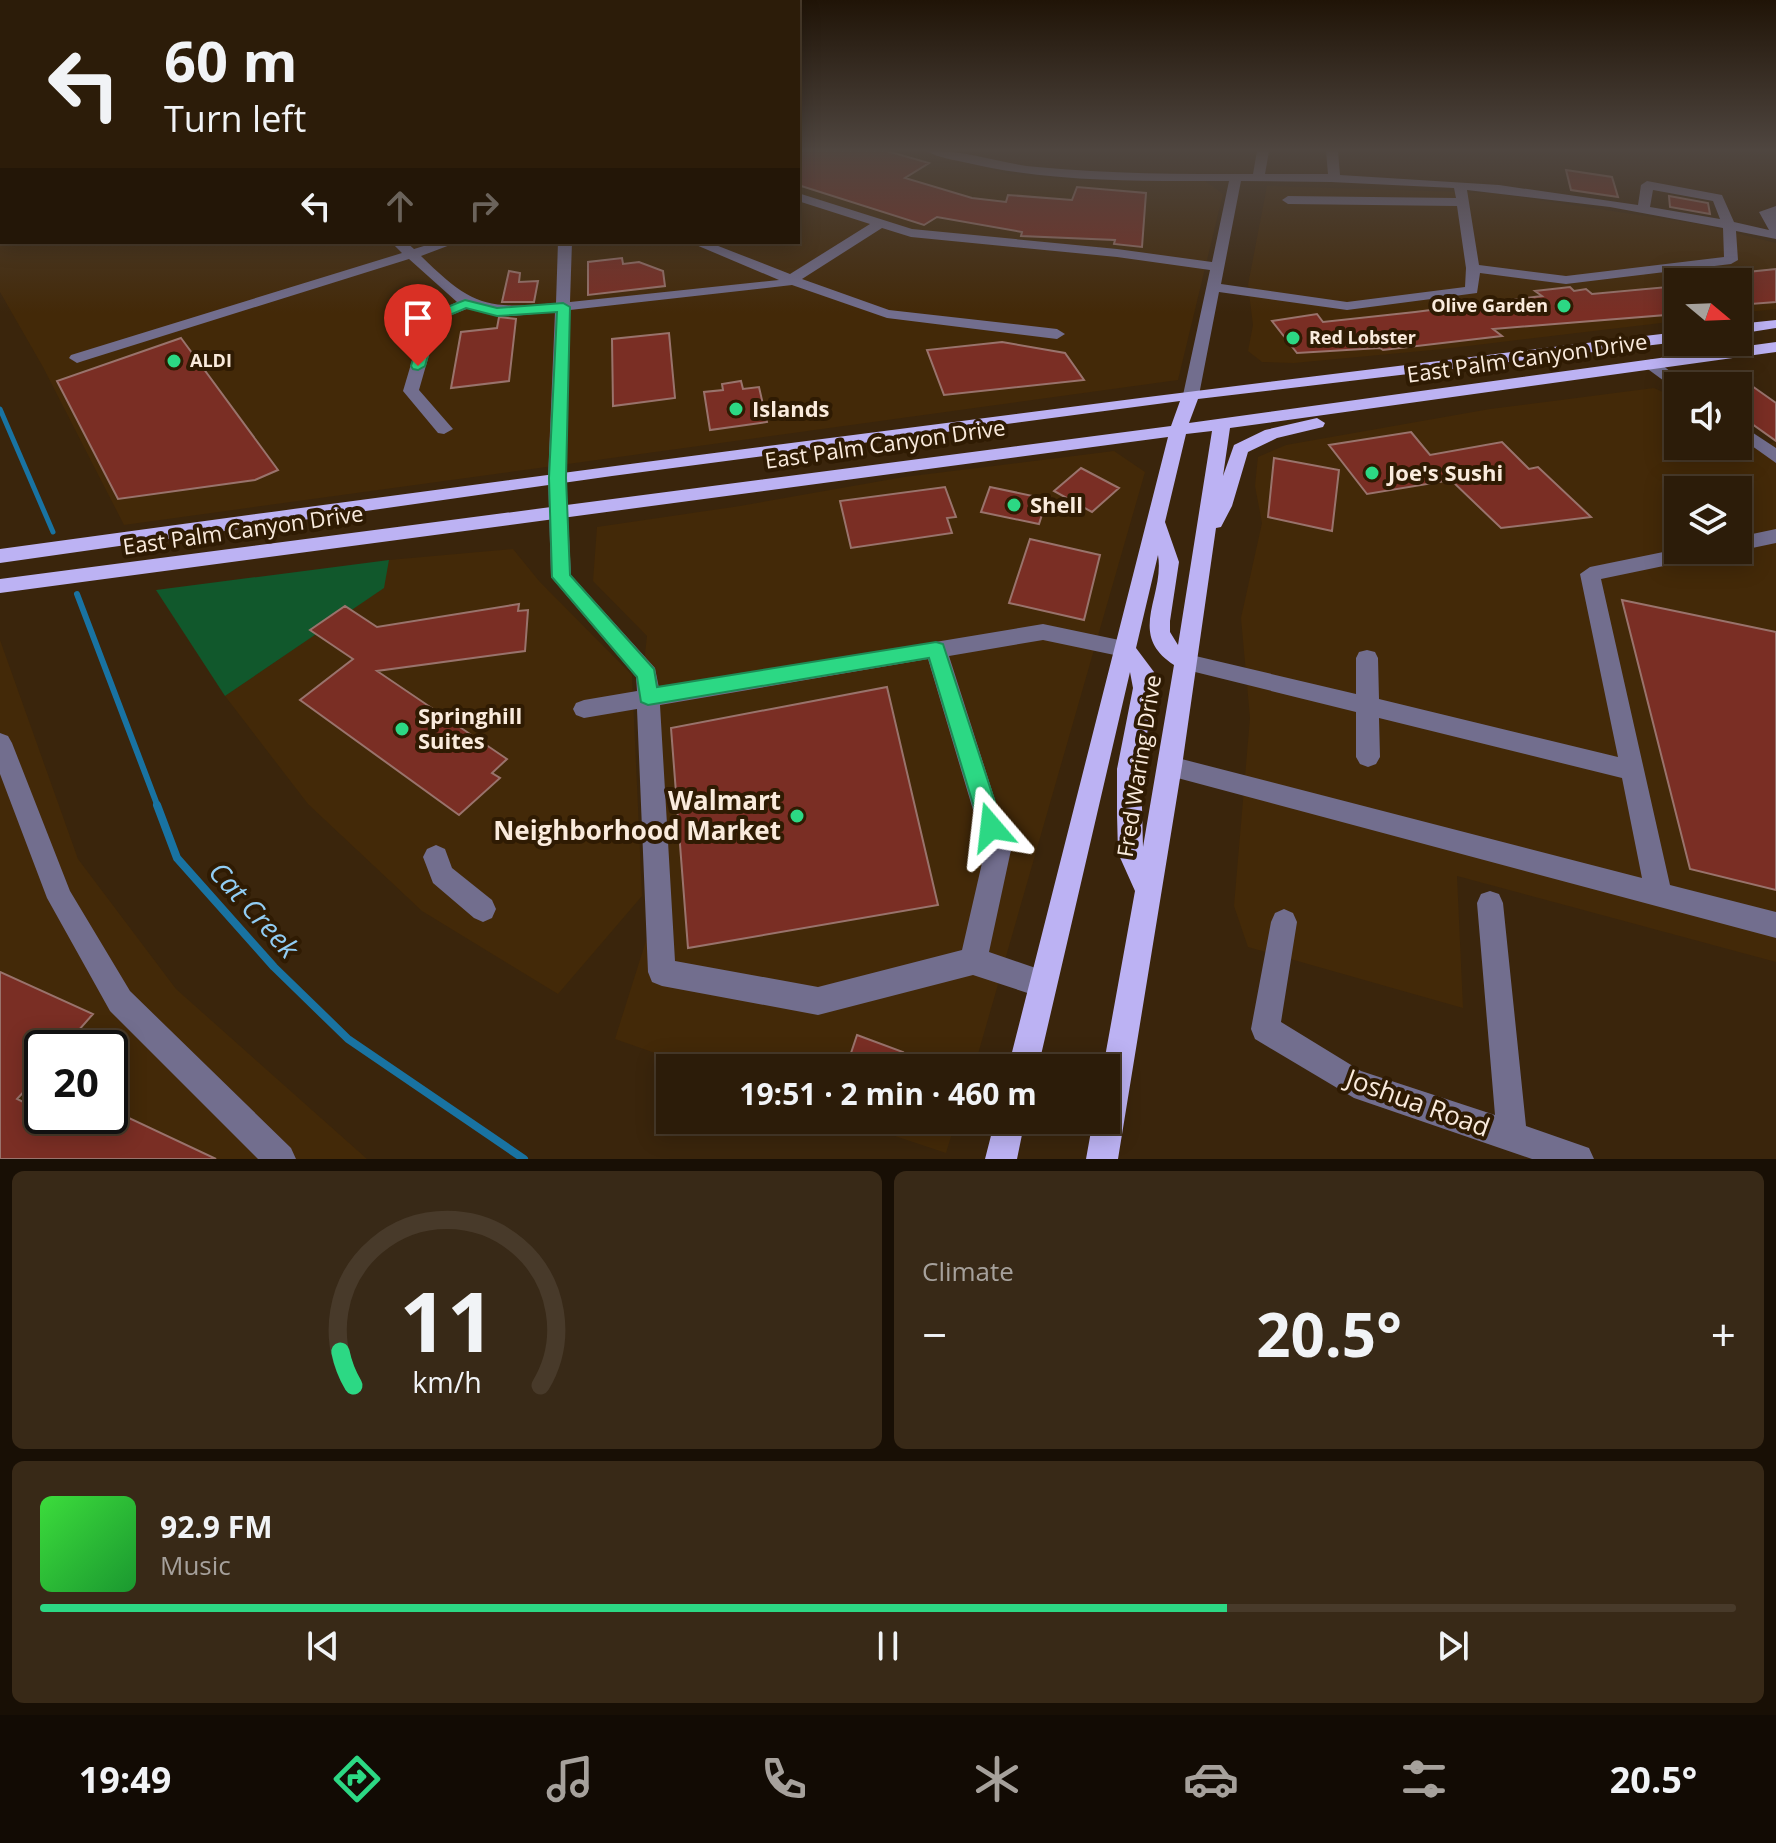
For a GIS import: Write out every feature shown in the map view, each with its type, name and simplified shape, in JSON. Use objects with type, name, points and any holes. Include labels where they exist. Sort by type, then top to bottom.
[{"type":"main road","points":[[1752,327],[1776,324]]},
{"type":"main road","name":"East Palm Canyon Drive","points":[[0,556],[557,478],[1191,395],[1664,339]]},
{"type":"main road","name":"East Palm Canyon Drive","points":[[0,586],[1364,405],[1776,347]]},
{"type":"main road","points":[[1191,395],[1222,423]]},
{"type":"main road","name":"Fred Waring Drive","points":[[1026,1054],[1179,428],[1191,395]]},
{"type":"main road","points":[[1206,536],[1223,506],[1240,449],[1271,434],[1318,423],[1364,405]]},
{"type":"main road","name":"Fred Waring Drive","points":[[1102,1159],[1187,662],[1222,423]]},
{"type":"main road","points":[[1157,524],[1169,564],[1159,632],[1162,644],[1170,653],[1187,662]]},
{"type":"main road","points":[[1124,649],[1143,672],[1144,688],[1129,769],[1129,814],[1131,853],[1149,892]]},
{"type":"main road","points":[[1001,1159],[1007,1134]]},
{"type":"street","points":[[822,205],[911,233],[1117,253],[1217,267]]},
{"type":"street","name":"Fred Waring Drive","points":[[1191,395],[1230,205]]},
{"type":"street","points":[[1212,287],[1347,306],[1472,290],[1473,268],[1463,205]]},
{"type":"street","points":[[1628,205],[1776,235],[1776,225],[1765,212],[1776,210]]},
{"type":"street","points":[[1473,268],[1566,280],[1731,260],[1729,225],[1723,205]]},
{"type":"street","points":[[400,244],[465,304],[497,312],[784,284],[879,224]]},
{"type":"street","points":[[77,358],[444,244]]},
{"type":"street","points":[[565,244],[557,478],[561,577],[647,674],[662,972],[818,1001],[973,961],[1043,984]]},
{"type":"street","points":[[701,244],[839,299],[887,314],[1057,334]]},
{"type":"street","points":[[444,429],[411,391],[432,317],[465,304]]},
{"type":"street","points":[[1651,364],[1664,374]]},
{"type":"street","points":[[1752,439],[1776,457]]},
{"type":"street","points":[[1752,541],[1776,536]]},
{"type":"street","points":[[1659,895],[1590,574],[1664,559]]},
{"type":"street","points":[[584,709],[1043,632],[1124,649]]},
{"type":"street","points":[[936,649],[998,850],[973,961]]},
{"type":"street","points":[[1367,658],[1368,757]]},
{"type":"street","points":[[1187,662],[1631,770]]},
{"type":"street","points":[[0,743],[60,898],[120,1001],[280,1159]]},
{"type":"street","points":[[1170,766],[1776,925]]},
{"type":"street","points":[[436,857],[442,875],[483,909]]},
{"type":"street","points":[[1490,903],[1512,1138]]},
{"type":"street","name":"Joshua Road","points":[[1284,922],[1265,1029],[1354,1083],[1578,1159]]},
{"type":"shaded area","points":[[800,205],[1220,205],[1178,380],[124,525],[43,367],[0,292],[0,244],[800,244]]},
{"type":"shaded area","points":[[1263,205],[1573,205],[1699,224],[1776,243],[1776,309],[1752,312],[1752,268],[1664,268],[1664,323],[1294,363],[1262,362],[1248,351],[1253,325],[1248,285]]},
{"type":"shaded area","points":[[1654,388],[1664,393],[1664,460],[1752,460],[1752,446],[1776,442],[1776,962],[1457,876],[1463,1008],[1248,947],[1234,906],[1250,718],[1241,618],[1262,523],[1255,486],[1258,457],[1286,445],[1490,409]]},
{"type":"shaded area","points":[[1114,451],[1145,472],[978,1054],[658,1054],[615,1039],[650,928],[639,706],[647,636],[593,581],[597,527],[904,477]]},
{"type":"shaded area","points":[[513,549],[539,581],[632,675],[642,896],[558,994],[422,911],[308,804],[225,696],[383,588],[389,560]]},
{"type":"shaded area","points":[[0,640],[78,859],[176,989],[367,1159],[0,1159]]},
{"type":"shaded area","points":[[889,1134],[952,1134],[946,1153]]},
{"type":"green space","points":[[389,560],[384,588],[225,696],[156,590]]},
{"type":"building","points":[[861,205],[1145,205],[1142,247],[1114,244],[1115,240],[1021,236],[1022,232],[937,217],[924,225]]},
{"type":"building","points":[[1708,205],[1710,214],[1670,207]]},
{"type":"building","points":[[622,258],[623,264],[639,262],[663,271],[665,286],[588,295],[588,262]]},
{"type":"building","points":[[1776,269],[1776,302],[1752,304],[1752,272]]},
{"type":"building","points":[[509,271],[520,273],[519,282],[538,281],[534,302],[502,302]]},
{"type":"building","points":[[1570,287],[1574,291],[1586,289],[1592,294],[1664,287],[1664,315],[1493,329],[1502,336],[1383,350],[1297,353],[1272,321],[1317,314],[1323,322],[1415,312],[1542,296],[1535,291]]},
{"type":"building","points":[[499,317],[516,319],[509,381],[451,388],[461,332],[497,328]]},
{"type":"building","points":[[669,333],[675,398],[613,406],[612,339]]},
{"type":"building","points":[[181,338],[278,470],[255,480],[118,499],[57,381]]},
{"type":"building","points":[[1002,342],[1065,353],[1084,380],[944,395],[927,350]]},
{"type":"building","points":[[741,381],[743,389],[759,387],[767,422],[710,430],[704,392],[723,390],[722,384]]},
{"type":"building","points":[[1752,386],[1776,403],[1776,441],[1752,424]]},
{"type":"building","points":[[1411,432],[1430,455],[1502,442],[1529,469],[1538,467],[1591,517],[1501,528],[1451,480],[1367,494],[1329,445]]},
{"type":"building","points":[[1274,458],[1339,470],[1332,531],[1268,517]]},
{"type":"building","points":[[1081,468],[1119,488],[1092,512],[1054,491]]},
{"type":"building","points":[[945,487],[956,517],[947,518],[952,533],[851,548],[840,501]]},
{"type":"building","name":"Shell","points":[[990,487],[1047,499],[1039,524],[981,512]]},
{"type":"building","points":[[1030,539],[1100,555],[1084,620],[1009,603]]},
{"type":"building","points":[[1622,600],[1776,632],[1776,890],[1690,869]]},
{"type":"building","name":"Springhill Suites","points":[[519,604],[518,611],[528,610],[525,651],[377,671],[507,759],[492,773],[500,778],[459,815],[300,700],[353,659],[310,630],[345,606],[377,627]]},
{"type":"building","name":"Walmart Neighborhood Market","points":[[887,687],[938,905],[688,948],[671,728]]},
{"type":"building","points":[[0,972],[93,1014],[79,1030],[24,1030],[24,1091],[17,1099],[24,1102],[24,1134],[128,1134],[128,1117],[216,1159],[0,1159]]},
{"type":"building","points":[[857,1035],[903,1052],[902,1054],[851,1054]]},
{"type":"waterway","name":"Cat Creek","points":[[0,409],[53,532]]},
{"type":"waterway","name":"Cat Creek","points":[[77,594],[158,807]]},
{"type":"waterway","name":"Cat Creek","points":[[157,805],[177,858],[274,967],[348,1039],[524,1159]]},
{"type":"place","name":"Olive Garden","points":[[1564,306]]},
{"type":"place","name":"Red Lobster","points":[[1293,338]]},
{"type":"place","name":"ALDI","points":[[174,361]]},
{"type":"place","name":"Islands","points":[[736,409]]},
{"type":"place","name":"Joe's Sushi","points":[[1372,473]]},
{"type":"place","name":"Shell","points":[[1014,505]]},
{"type":"place","name":"Springhill Suites","points":[[402,729]]},
{"type":"place","name":"Walmart Neighborhood Market","points":[[797,816]]},
{"type":"route","points":[[418,366],[432,317],[465,304],[497,312],[563,307],[557,478],[561,577],[647,674],[648,697],[936,649],[991,827]]}]
